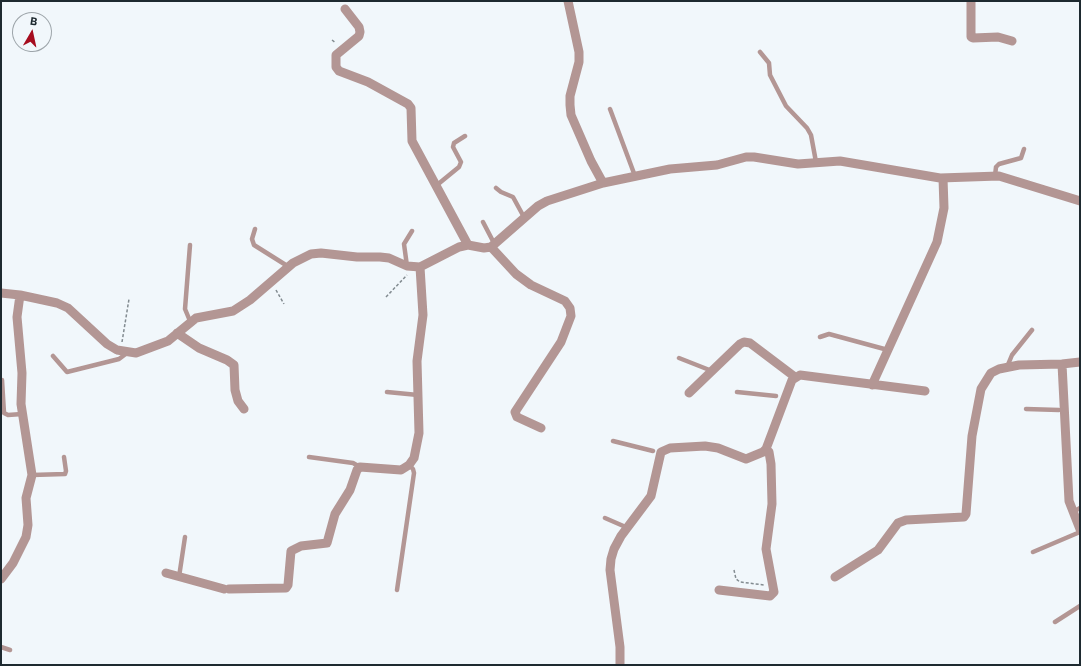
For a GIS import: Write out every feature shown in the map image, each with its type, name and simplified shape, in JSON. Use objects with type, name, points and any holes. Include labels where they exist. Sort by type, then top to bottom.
[{"type":"street","points":[[568,1],[579,52],[579,62],[570,96],[571,115],[591,161],[603,183]]},
{"type":"street","points":[[971,1],[971,37],[998,37],[1012,41]]},
{"type":"street","points":[[345,9],[359,27],[360,32],[359,36],[336,55],[336,67],[340,71],[368,82],[408,104],[411,108],[412,142],[437,185],[468,246]]},
{"type":"street","points":[[1,293],[20,295],[57,303],[68,308],[107,344],[124,352],[136,353],[162,344],[190,321],[203,315],[233,311],[250,300],[289,266],[301,258],[321,253],[357,257],[380,257],[389,258],[414,267],[459,247],[493,246],[538,206],[547,201],[603,183],[670,169],[717,165],[746,157],[798,164],[840,161],[943,178],[995,176],[1014,180],[1080,201]]},
{"type":"street","points":[[872,385],[937,242],[944,208],[943,178]]},
{"type":"street","points":[[493,246],[516,274],[531,285],[565,301],[570,308],[570,316],[560,342],[515,412],[517,417],[541,428]]},
{"type":"street","points":[[166,573],[226,589],[286,588],[288,585],[291,551],[301,546],[327,543],[338,507],[350,490],[357,470],[360,467],[365,466],[401,470],[409,465],[414,458],[419,442],[417,361],[423,315],[414,267]]},
{"type":"street","points":[[1,579],[13,563],[26,537],[28,525],[26,498],[32,475],[23,414],[20,404],[22,373],[17,317],[20,295]]},
{"type":"street","points":[[177,333],[199,348],[227,360],[234,365],[235,390],[238,401],[244,410]]},
{"type":"street","points":[[689,393],[712,370],[744,342],[750,343],[795,377]]},
{"type":"street","points":[[835,577],[878,550],[898,524],[906,520],[960,519],[964,517],[971,442],[981,389],[991,373],[1007,367],[1027,364],[1062,364],[1080,362]]},
{"type":"street","points":[[1062,364],[1062,410],[1069,501],[1076,510],[1080,528]]},
{"type":"street","points":[[620,665],[620,647],[610,570],[611,559],[614,549],[651,496],[657,451],[670,448],[705,446],[718,448],[746,459],[752,458],[766,449],[781,397],[792,380],[800,375],[925,391]]},
{"type":"street","points":[[719,590],[770,596],[774,592],[766,549],[772,500],[770,455],[766,449]]},
{"type":"lane","points":[[760,52],[769,63],[770,74],[786,106],[811,135],[816,162]]},
{"type":"lane","points":[[610,109],[635,176]]},
{"type":"lane","points":[[437,185],[459,167],[461,162],[453,147],[454,143],[465,136]]},
{"type":"lane","points":[[995,176],[996,167],[999,164],[1018,160],[1021,158],[1024,149]]},
{"type":"lane","points":[[496,188],[513,197],[524,218]]},
{"type":"lane","points":[[483,222],[493,246]]},
{"type":"lane","points":[[255,229],[252,239],[254,245],[289,266]]},
{"type":"lane","points":[[412,231],[404,244],[414,267]]},
{"type":"lane","points":[[190,245],[185,309],[190,321]]},
{"type":"lane","points":[[1007,367],[1012,355],[1032,330]]},
{"type":"lane","points":[[820,336],[829,334],[888,350]]},
{"type":"lane","points":[[53,356],[67,372],[119,359],[124,352]]},
{"type":"lane","points":[[679,358],[712,370]]},
{"type":"lane","points":[[2,380],[4,413],[8,415],[23,414]]},
{"type":"lane","points":[[387,392],[418,395]]},
{"type":"lane","points":[[737,392],[781,397]]},
{"type":"lane","points":[[1026,409],[1062,410]]},
{"type":"lane","points":[[613,441],[657,451]]},
{"type":"lane","points":[[32,475],[65,474],[64,457]]},
{"type":"lane","points":[[309,457],[354,463],[360,467]]},
{"type":"lane","points":[[397,590],[414,473],[413,469],[409,465]]},
{"type":"lane","points":[[605,518],[628,528]]},
{"type":"lane","points":[[1034,552],[1037,548],[1080,532]]},
{"type":"lane","points":[[179,577],[185,537]]},
{"type":"lane","points":[[1055,622],[1080,606]]},
{"type":"lane","points":[[1,647],[10,650]]},
{"type":"path","points":[[386,297],[414,267]]},
{"type":"path","points":[[272,282],[284,304]]},
{"type":"path","points":[[124,352],[129,299]]},
{"type":"path","points":[[734,570],[736,579],[740,582],[773,586]]}]
